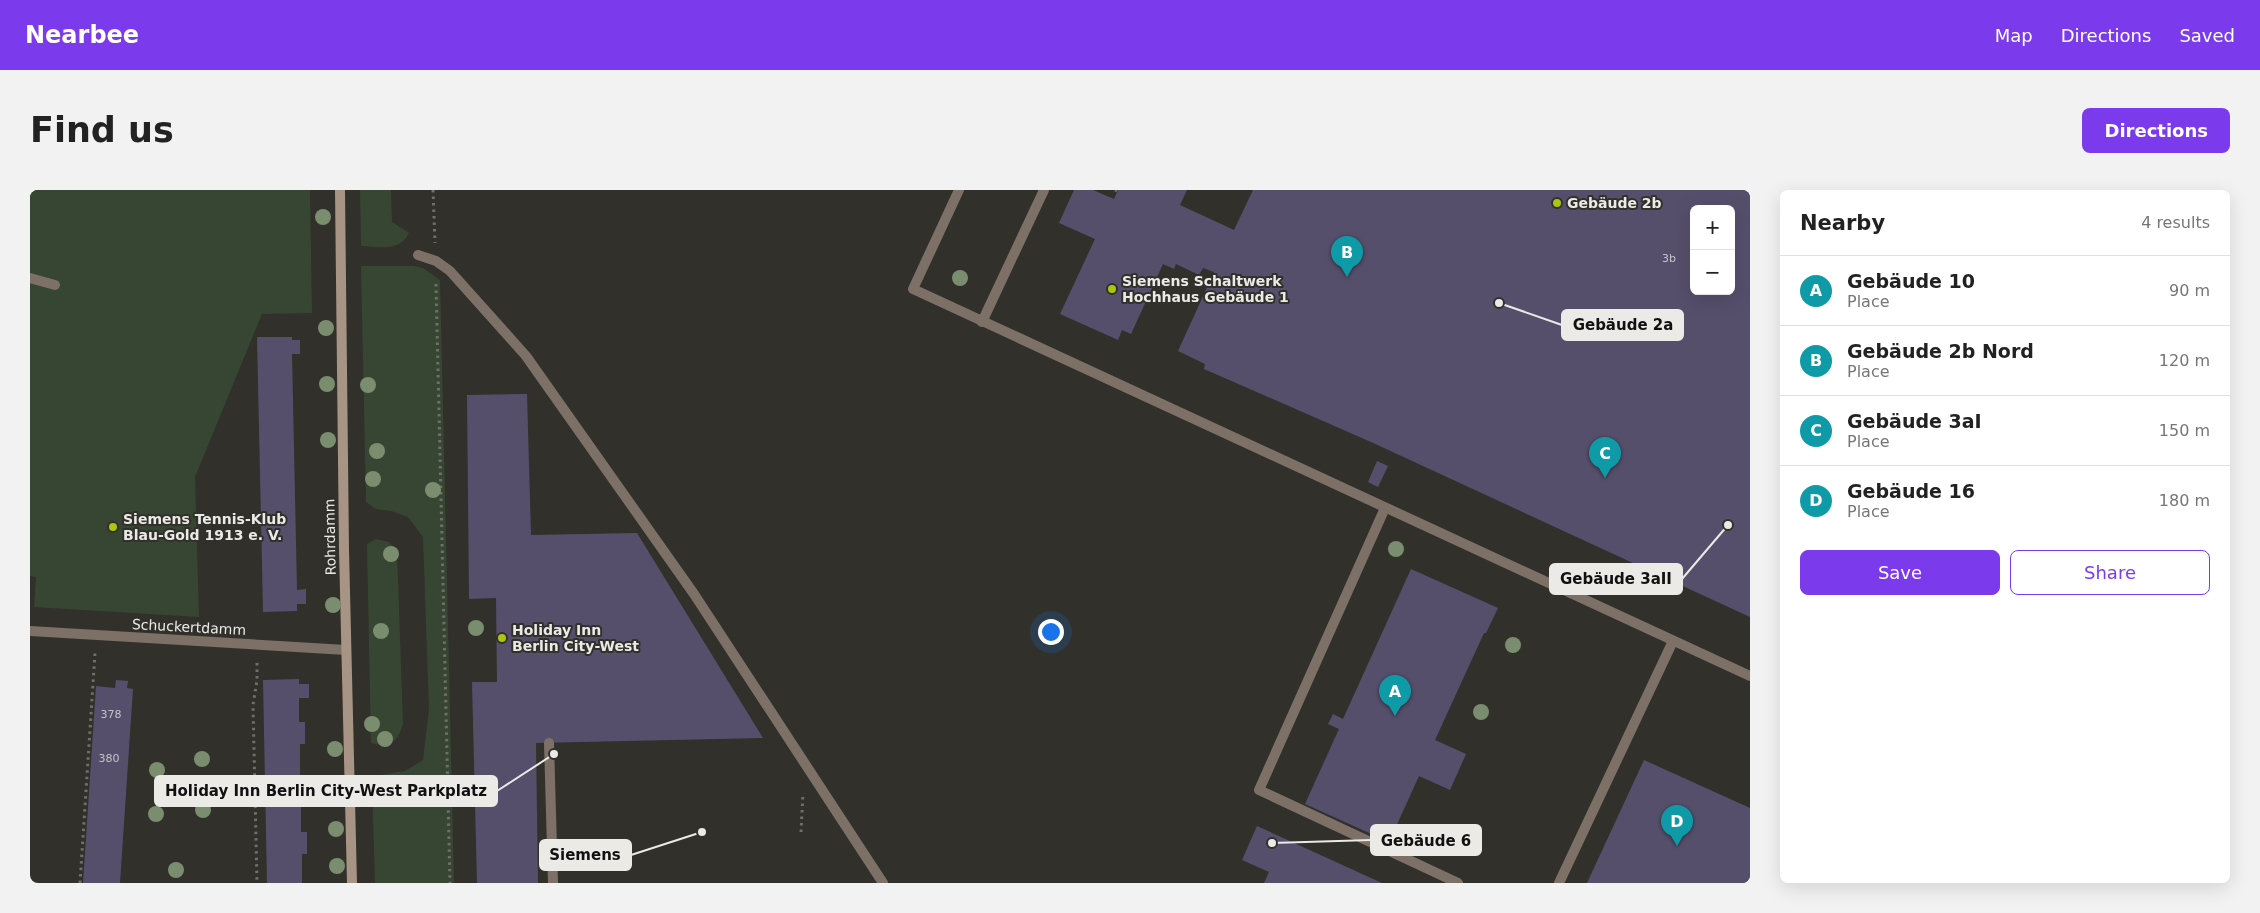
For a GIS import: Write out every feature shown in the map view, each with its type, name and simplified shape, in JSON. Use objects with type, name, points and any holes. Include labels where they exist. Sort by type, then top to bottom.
[{"type":"main road","name":"Rohrdamm","points":[[340,190],[346,650],[352,883]]},
{"type":"street","points":[[959,190],[913,290],[1750,676]]},
{"type":"street","points":[[982,322],[1044,190]]},
{"type":"street","points":[[418,255],[436,261],[450,271],[526,356],[694,594],[882,883]]},
{"type":"street","points":[[30,278],[55,285]]},
{"type":"street","points":[[1385,508],[1259,790],[1458,883]]},
{"type":"street","name":"Schuckertdamm","points":[[30,631],[346,650]]},
{"type":"street","points":[[1559,883],[1673,641]]},
{"type":"street","points":[[549,743],[553,883]]},
{"type":"path","points":[[432,190],[436,261],[450,883]]},
{"type":"path","points":[[80,883],[94,653]]},
{"type":"path","points":[[257,663],[257,680],[253,705],[257,883]]},
{"type":"path","points":[[802,832],[803,789]]},
{"type":"green space","points":[[30,190],[310,190],[312,313],[262,314],[195,477],[199,617],[34,607],[36,577],[30,576]]},
{"type":"green space","points":[[360,190],[391,190],[392,222],[409,233],[405,239],[395,246],[361,246]]},
{"type":"green space","points":[[361,266],[414,266],[423,268],[440,280],[454,883],[375,883],[372,783],[381,775],[405,771],[423,760],[429,710],[423,537],[408,517],[391,511],[376,509],[366,502]]},
{"type":"green space","points":[[376,539],[389,542],[397,551],[403,724],[396,739],[383,745],[371,743],[367,544]]},
{"type":"building","points":[[1074,190],[1093,190],[1114,199],[1118,190],[1187,190],[1180,205],[1234,230],[1253,190],[1750,190],[1750,617],[1371,442],[1204,369],[1205,364],[1178,351],[1214,272],[1203,268],[1199,275],[1176,264],[1174,269],[1163,264],[1131,334],[1122,330],[1118,340],[1060,314],[1095,239],[1059,223]]},
{"type":"building","points":[[257,337],[292,337],[292,340],[300,340],[300,354],[292,354],[297,590],[306,589],[306,604],[297,604],[297,611],[263,612]]},
{"type":"building","name":"Holiday Inn Berlin City-West","points":[[527,394],[531,535],[637,533],[763,738],[536,743],[538,883],[477,883],[472,682],[497,682],[496,598],[469,599],[467,395]]},
{"type":"building","points":[[1377,461],[1388,466],[1378,487],[1368,482]]},
{"type":"building","points":[[1411,569],[1498,608],[1486,633],[1484,633],[1435,740],[1466,754],[1450,790],[1419,776],[1389,842],[1305,804],[1339,729],[1328,724],[1333,714],[1343,719]]},
{"type":"building","points":[[299,679],[299,684],[309,684],[309,698],[299,698],[299,722],[305,722],[305,744],[300,744],[300,777],[306,777],[306,799],[301,799],[301,832],[307,832],[307,854],[302,854],[302,883],[267,883],[263,680]]},
{"type":"building","points":[[116,680],[128,681],[127,688],[133,689],[120,883],[83,883],[96,686],[115,688]]},
{"type":"building","points":[[1644,760],[1750,808],[1750,883],[1587,883]]},
{"type":"building","points":[[1257,826],[1382,883],[1264,883],[1269,872],[1242,860]]},
{"type":"place","name":"Gebäude 2b","points":[[1557,203]]},
{"type":"place","name":"Gebäude 2b Nord","points":[[1347,277]]},
{"type":"place","name":"Siemens Schaltwerk Hochhaus Gebäude 1","points":[[1112,289]]},
{"type":"place","name":"Gebäude 2a","points":[[1499,303]]},
{"type":"place","name":"Gebäude 3aI","points":[[1605,478]]},
{"type":"place","name":"Gebäude 3aII","points":[[1728,525]]},
{"type":"place","name":"Siemens Tennis-Klub Blau-Gold 1913 e. V.","points":[[113,527]]},
{"type":"place","name":"Holiday Inn Berlin City-West","points":[[502,638]]},
{"type":"place","name":"Gebäude 10","points":[[1395,716]]},
{"type":"place","name":"Holiday Inn Berlin City-West Parkplatz","points":[[554,754]]},
{"type":"place","name":"Siemens","points":[[702,832]]},
{"type":"place","name":"Gebäude 6","points":[[1272,843]]},
{"type":"place","name":"Gebäude 16","points":[[1677,846]]}]
